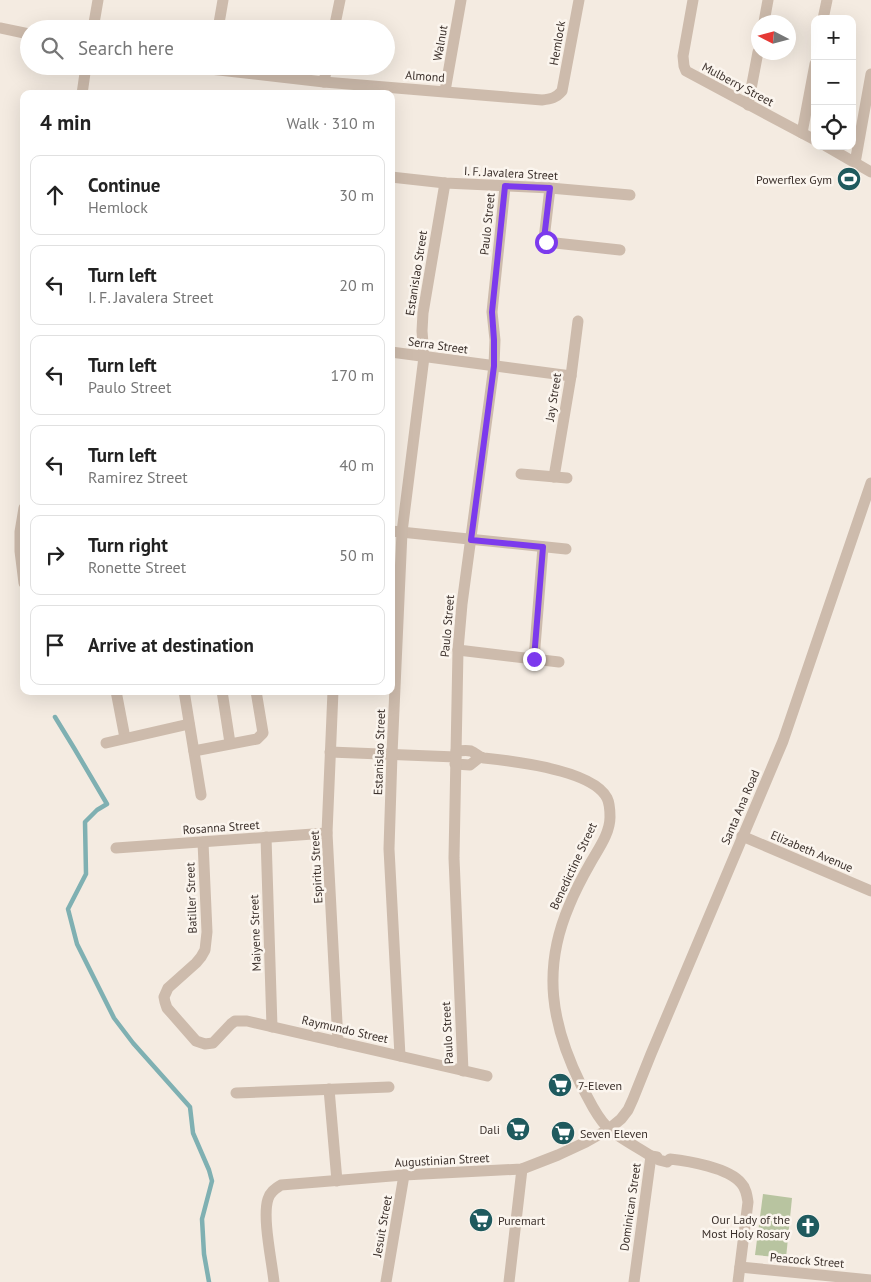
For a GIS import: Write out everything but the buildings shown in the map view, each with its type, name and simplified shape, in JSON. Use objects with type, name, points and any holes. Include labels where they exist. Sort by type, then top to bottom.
[{"type":"street","points":[[95,20],[98,0]]},
{"type":"street","points":[[220,20],[223,0]]},
{"type":"street","points":[[336,20],[340,0]]},
{"type":"street","name":"Walnut","points":[[445,91],[461,0]]},
{"type":"street","name":"Hemlock","points":[[562,91],[579,0]]},
{"type":"street","name":"Mulberry Street","points":[[693,0],[683,56],[686,71],[811,138]]},
{"type":"street","points":[[765,15],[768,0]]},
{"type":"street","points":[[824,15],[827,0]]},
{"type":"street","points":[[0,28],[20,32]]},
{"type":"street","points":[[748,105],[756,60]]},
{"type":"street","points":[[855,163],[871,74]]},
{"type":"street","points":[[83,90],[85,75]]},
{"type":"street","name":"Almond","points":[[267,75],[324,82],[542,100],[558,96],[562,91]]},
{"type":"street","points":[[324,82],[325,75]]},
{"type":"street","points":[[802,133],[811,85]]},
{"type":"street","points":[[833,150],[871,172]]},
{"type":"street","name":"I. F. Javalera Street","points":[[395,178],[630,195]]},
{"type":"street","name":"Estanislao Street","points":[[395,620],[397,531],[424,357],[423,313],[445,183]]},
{"type":"street","name":"Paulo Street","points":[[463,1071],[454,858],[458,650],[462,604],[494,366],[492,312],[505,186]]},
{"type":"street","points":[[550,188],[544,241],[620,250]]},
{"type":"street","name":"Jay Street","points":[[554,477],[578,321]]},
{"type":"street","name":"Serra Street","points":[[395,353],[571,376]]},
{"type":"street","points":[[522,474],[567,478]]},
{"type":"street","name":"Santa Ana Road","points":[[609,1129],[621,1119],[633,1099],[783,741],[871,483]]},
{"type":"street","points":[[397,531],[566,549]]},
{"type":"street","points":[[20,532],[20,551]]},
{"type":"street","points":[[534,659],[543,547]]},
{"type":"street","points":[[458,650],[559,662]]},
{"type":"street","points":[[117,695],[126,738]]},
{"type":"street","points":[[185,695],[201,795]]},
{"type":"street","points":[[223,695],[230,743]]},
{"type":"street","points":[[194,751],[261,737],[263,733],[257,695]]},
{"type":"street","name":"Espiritu Street","points":[[333,695],[328,833],[338,1042]]},
{"type":"street","name":"Estanislao Street","points":[[393,695],[389,850],[400,1056]]},
{"type":"street","points":[[106,743],[189,724]]},
{"type":"street","name":"Benedictine Street","points":[[330,752],[455,757],[470,751],[480,757],[574,774],[596,785],[607,798],[610,816],[607,832],[562,921],[557,942],[553,980],[554,1008],[563,1043],[595,1112],[609,1129]]},
{"type":"street","name":"Rosanna Street","points":[[116,848],[328,833]]},
{"type":"street","name":"Elizabeth Avenue","points":[[742,836],[871,891]]},
{"type":"street","name":"Maiyene Street","points":[[266,837],[272,1027]]},
{"type":"street","name":"Batiller Street","points":[[203,842],[207,932],[205,950],[196,963],[168,988],[164,997],[167,1008],[196,1041],[205,1044]]},
{"type":"street","name":"Raymundo Street","points":[[205,1044],[213,1043],[235,1021],[247,1021],[487,1076]]},
{"type":"street","points":[[236,1093],[389,1087]]},
{"type":"street","points":[[329,1089],[337,1181]]},
{"type":"street","name":"Dominican Street","points":[[609,1129],[654,1157],[634,1282]]},
{"type":"street","name":"Augustinian Street","points":[[274,1282],[267,1226],[267,1208],[271,1193],[281,1185],[404,1175],[522,1169],[558,1156],[609,1129]]},
{"type":"street","points":[[654,1157],[667,1162],[670,1159],[712,1167],[736,1178],[742,1184],[746,1191],[748,1202],[738,1282]]},
{"type":"street","points":[[508,1282],[522,1169]]},
{"type":"street","name":"Jesuit Street","points":[[386,1282],[404,1175]]},
{"type":"street","name":"Peacock Street","points":[[740,1267],[871,1280]]},
{"type":"green space","points":[[763,1194],[792,1198],[786,1258],[755,1255]]},
{"type":"waterway","points":[[55,717],[107,804],[97,810],[85,822],[86,874],[68,909],[77,944],[114,1018],[133,1043],[190,1107],[193,1133],[212,1181],[202,1219],[204,1254],[209,1282]]},
{"type":"place","name":"Powerflex Gym","points":[[849,179]]},
{"type":"place","name":"7-Eleven","points":[[560,1085]]},
{"type":"place","name":"Dali","points":[[518,1129]]},
{"type":"place","name":"Seven Eleven","points":[[563,1133]]},
{"type":"place","name":"Puremart","points":[[481,1220]]},
{"type":"place","name":"Our Lady of the Most Holy Rosary","points":[[808,1226]]},
{"type":"route","points":[[534,659],[543,547],[471,540],[494,366],[492,312],[505,186],[550,188],[544,239],[546,242]]}]
